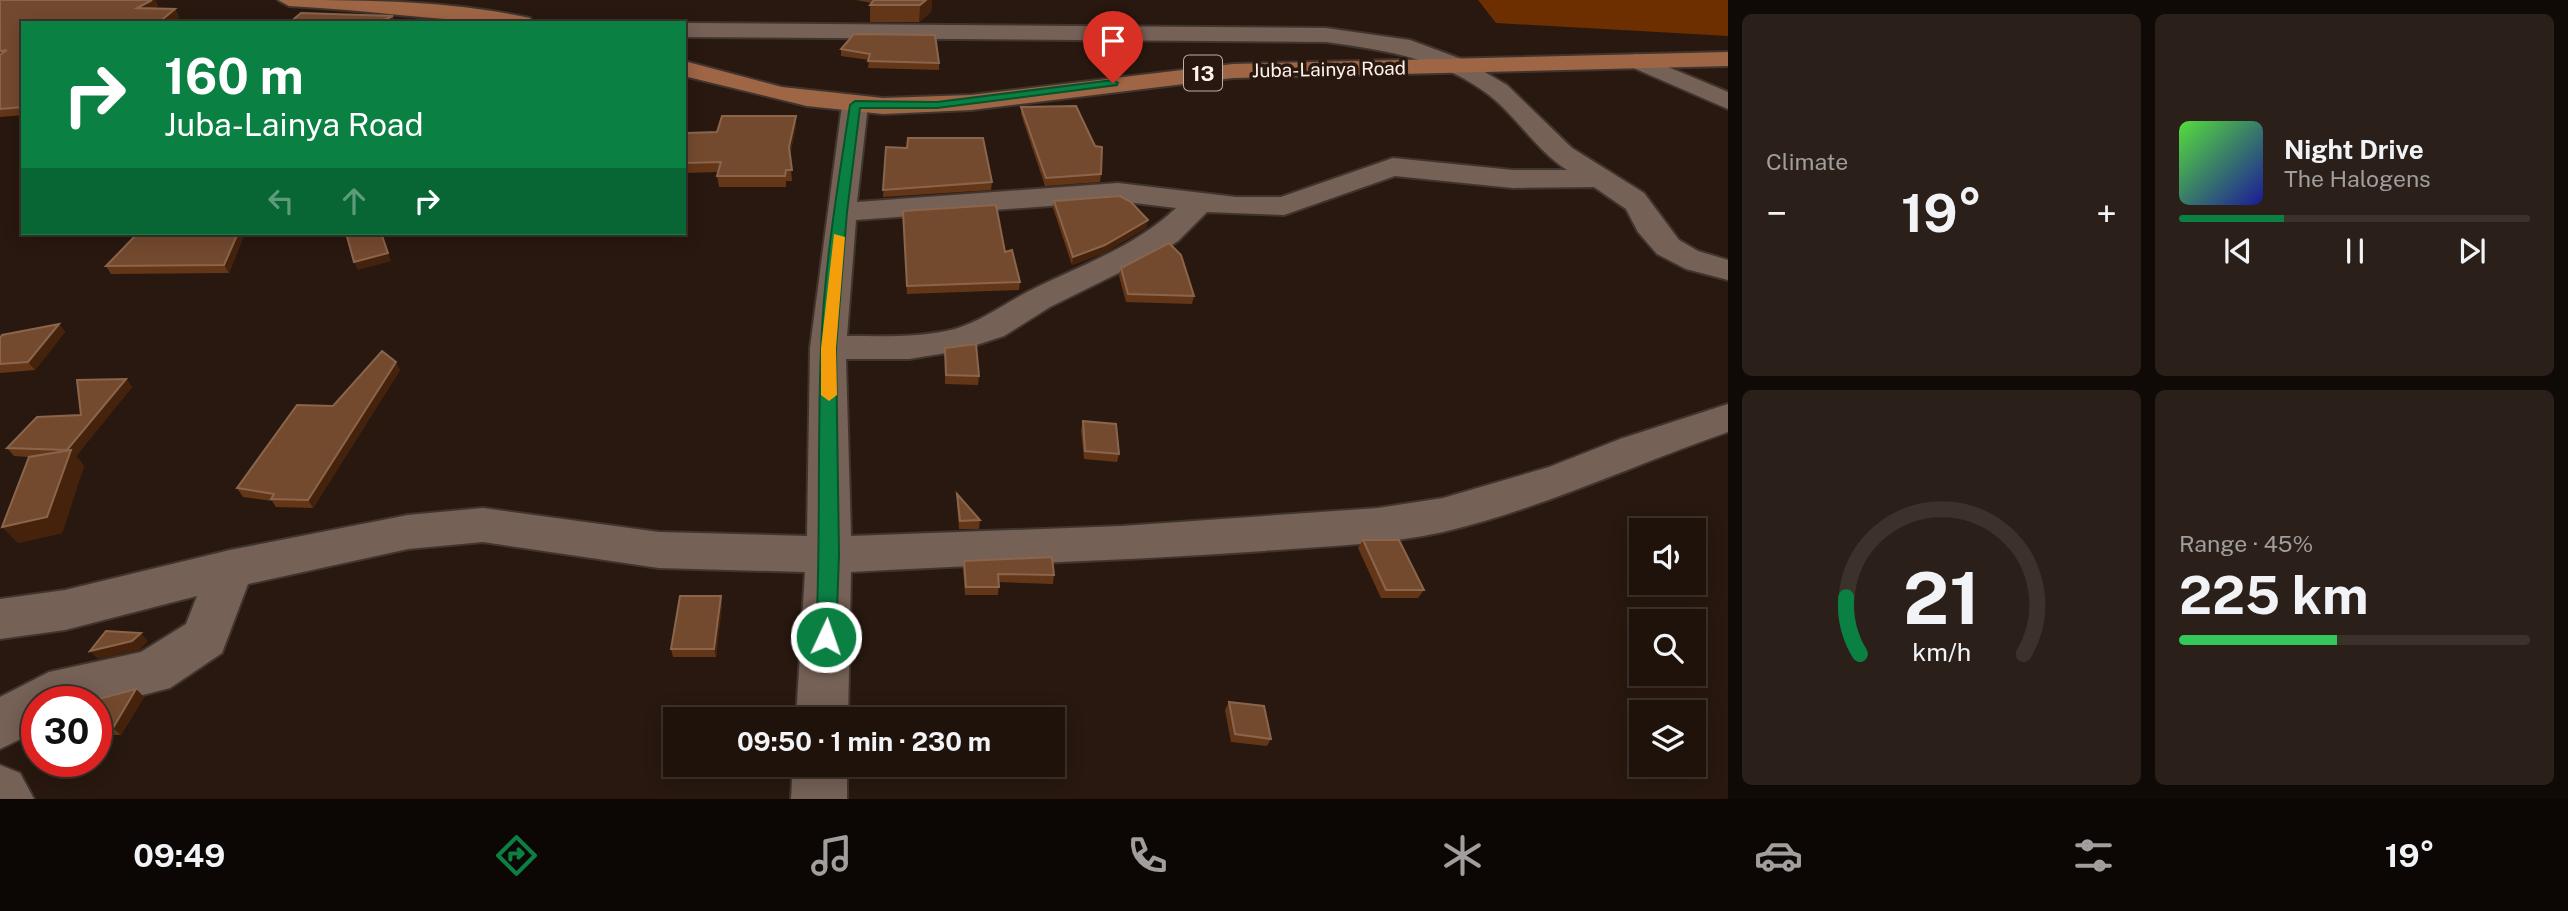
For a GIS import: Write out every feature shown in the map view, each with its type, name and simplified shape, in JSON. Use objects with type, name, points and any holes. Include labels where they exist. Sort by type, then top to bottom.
[{"type":"main road","points":[[289,0],[367,2],[430,8],[510,21]]},
{"type":"main road","name":"Juba-Lainya Road","points":[[686,69],[752,89],[855,105],[937,105],[1168,76],[1233,71],[1728,59]]},
{"type":"street","points":[[783,29],[811,7]]},
{"type":"street","points":[[686,30],[1326,35],[1410,47],[1457,65],[1497,90],[1562,154],[1642,207],[1655,233],[1670,249],[1691,259],[1728,270]]},
{"type":"street","points":[[1637,61],[1728,102]]},
{"type":"street","points":[[823,707],[829,555],[828,348],[855,105]]},
{"type":"street","points":[[841,212],[1118,192],[1199,202],[1284,206],[1393,167],[1513,179],[1601,178]]},
{"type":"street","points":[[828,348],[909,346],[958,340],[991,328],[1038,300],[1148,246],[1167,234],[1199,202]]},
{"type":"street","points":[[0,619],[65,610],[230,569],[408,532],[483,525],[659,550],[829,555],[1146,542],[1378,525],[1443,514],[1562,479],[1634,449],[1728,418]]},
{"type":"street","points":[[89,686],[152,672],[205,638],[230,569]]},
{"type":"street","points":[[0,725],[21,712]]},
{"type":"street","points":[[819,799],[820,777]]},
{"type":"street","points":[[0,792],[6,799]]},
{"type":"shaded area","points":[[1478,0],[1728,0],[1728,36],[1496,23]]},
{"type":"building","points":[[0,0],[152,0],[137,8],[175,9],[160,21],[21,21],[21,107],[0,109],[0,55],[7,50],[0,51]]},
{"type":"building","points":[[874,0],[926,0],[920,5],[870,5]]},
{"type":"building","points":[[301,13],[393,16],[382,21],[291,21]]},
{"type":"building","points":[[854,34],[935,35],[939,63],[868,61],[870,54],[841,49]]},
{"type":"building","points":[[1076,106],[1095,146],[1102,147],[1101,174],[1046,178],[1021,107]]},
{"type":"building","points":[[722,116],[796,116],[789,147],[792,170],[786,170],[785,176],[717,176],[721,162],[686,163],[687,133],[717,132]]},
{"type":"building","points":[[908,138],[983,138],[992,182],[883,190],[886,147],[907,148]]},
{"type":"building","points":[[1120,196],[1131,202],[1148,220],[1105,245],[1073,257],[1054,201]]},
{"type":"building","points":[[996,205],[1005,252],[1012,250],[1020,282],[907,286],[903,211]]},
{"type":"building","points":[[136,235],[237,235],[224,265],[106,266]]},
{"type":"building","points":[[347,235],[382,235],[388,253],[354,262]]},
{"type":"building","points":[[1169,243],[1181,255],[1194,296],[1128,294],[1121,268]]},
{"type":"building","points":[[59,324],[28,362],[0,364],[2,335]]},
{"type":"building","points":[[976,344],[979,376],[946,375],[945,348]]},
{"type":"building","points":[[382,351],[396,362],[308,500],[271,499],[274,494],[237,488],[297,405],[333,406]]},
{"type":"building","points":[[126,379],[67,450],[7,448],[37,417],[81,415],[77,380]]},
{"type":"building","points":[[1083,421],[1116,424],[1119,454],[1085,451]]},
{"type":"building","points":[[71,450],[47,517],[2,527],[29,457]]},
{"type":"building","points":[[957,494],[980,520],[960,521]]},
{"type":"building","points":[[1363,540],[1399,540],[1424,590],[1386,590]]},
{"type":"building","points":[[1052,557],[1054,575],[998,574],[999,587],[966,587],[964,561]]},
{"type":"building","points":[[680,596],[721,596],[714,649],[671,649]]},
{"type":"building","points":[[106,631],[141,633],[132,641],[90,651]]},
{"type":"building","points":[[136,689],[113,728],[112,696]]},
{"type":"building","points":[[1229,702],[1264,706],[1271,739],[1235,734]]},
{"type":"slow traffic","points":[[829,395],[828,348],[838,237]]},
{"type":"route","points":[[826,637],[829,555],[828,348],[855,105],[937,105],[1113,83]]}]
